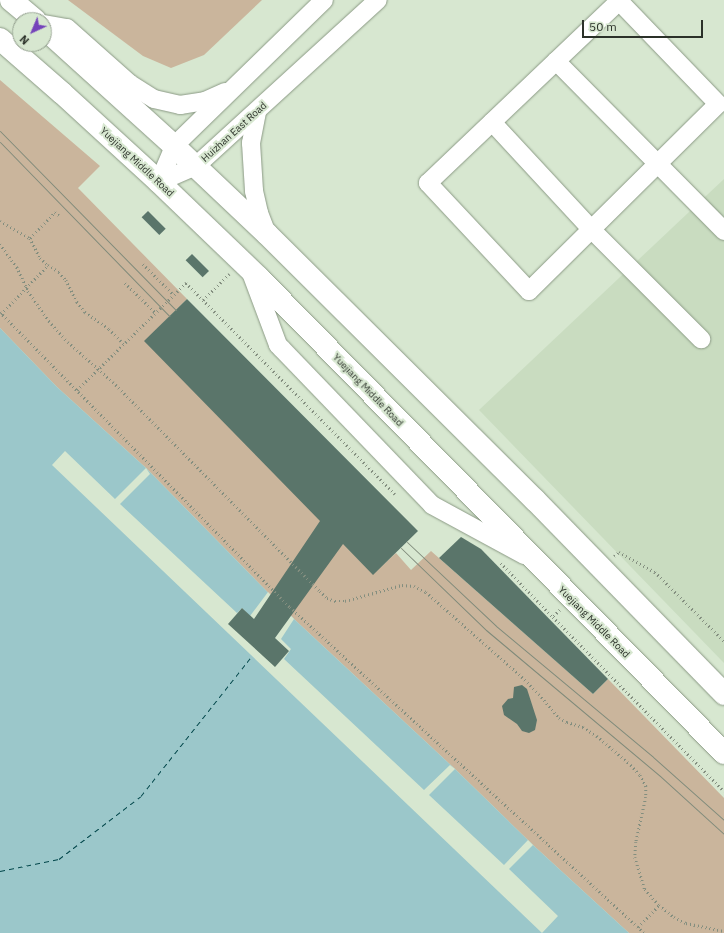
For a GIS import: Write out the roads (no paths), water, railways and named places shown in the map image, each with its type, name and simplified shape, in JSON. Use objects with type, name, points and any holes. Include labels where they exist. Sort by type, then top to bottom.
[{"type":"main road","points":[[11,0],[25,12]]},
{"type":"main road","points":[[52,35],[196,166],[267,234],[535,500],[724,694]]},
{"type":"main road","name":"Yuejiang Middle Road","points":[[0,39],[159,182],[245,264],[724,753]]},
{"type":"street","points":[[159,182],[174,146],[324,0]]},
{"type":"street","name":"Huizhan East Road","points":[[159,182],[196,166],[257,112],[378,0]]},
{"type":"street","points":[[618,0],[718,104],[529,290],[428,183],[556,61],[618,0]]},
{"type":"street","points":[[52,25],[67,28],[130,84],[154,100],[180,105],[205,101],[233,89]]},
{"type":"street","points":[[556,61],[724,231]]},
{"type":"street","points":[[257,112],[251,143],[254,191],[259,213],[267,234]]},
{"type":"street","points":[[492,122],[591,230],[701,339]]},
{"type":"street","points":[[245,264],[278,345],[418,491],[432,505],[533,559]]},
{"type":"water","points":[[0,328],[57,387],[146,468],[294,619],[455,769],[533,845],[629,933],[0,933]]},
{"type":"tram line","points":[[0,131],[176,310]]},
{"type":"tram line","points":[[0,142],[169,316]]},
{"type":"tram line","points":[[407,542],[496,626],[653,757],[724,820]]},
{"type":"tram line","points":[[401,548],[486,630],[660,776],[724,834]]}]
